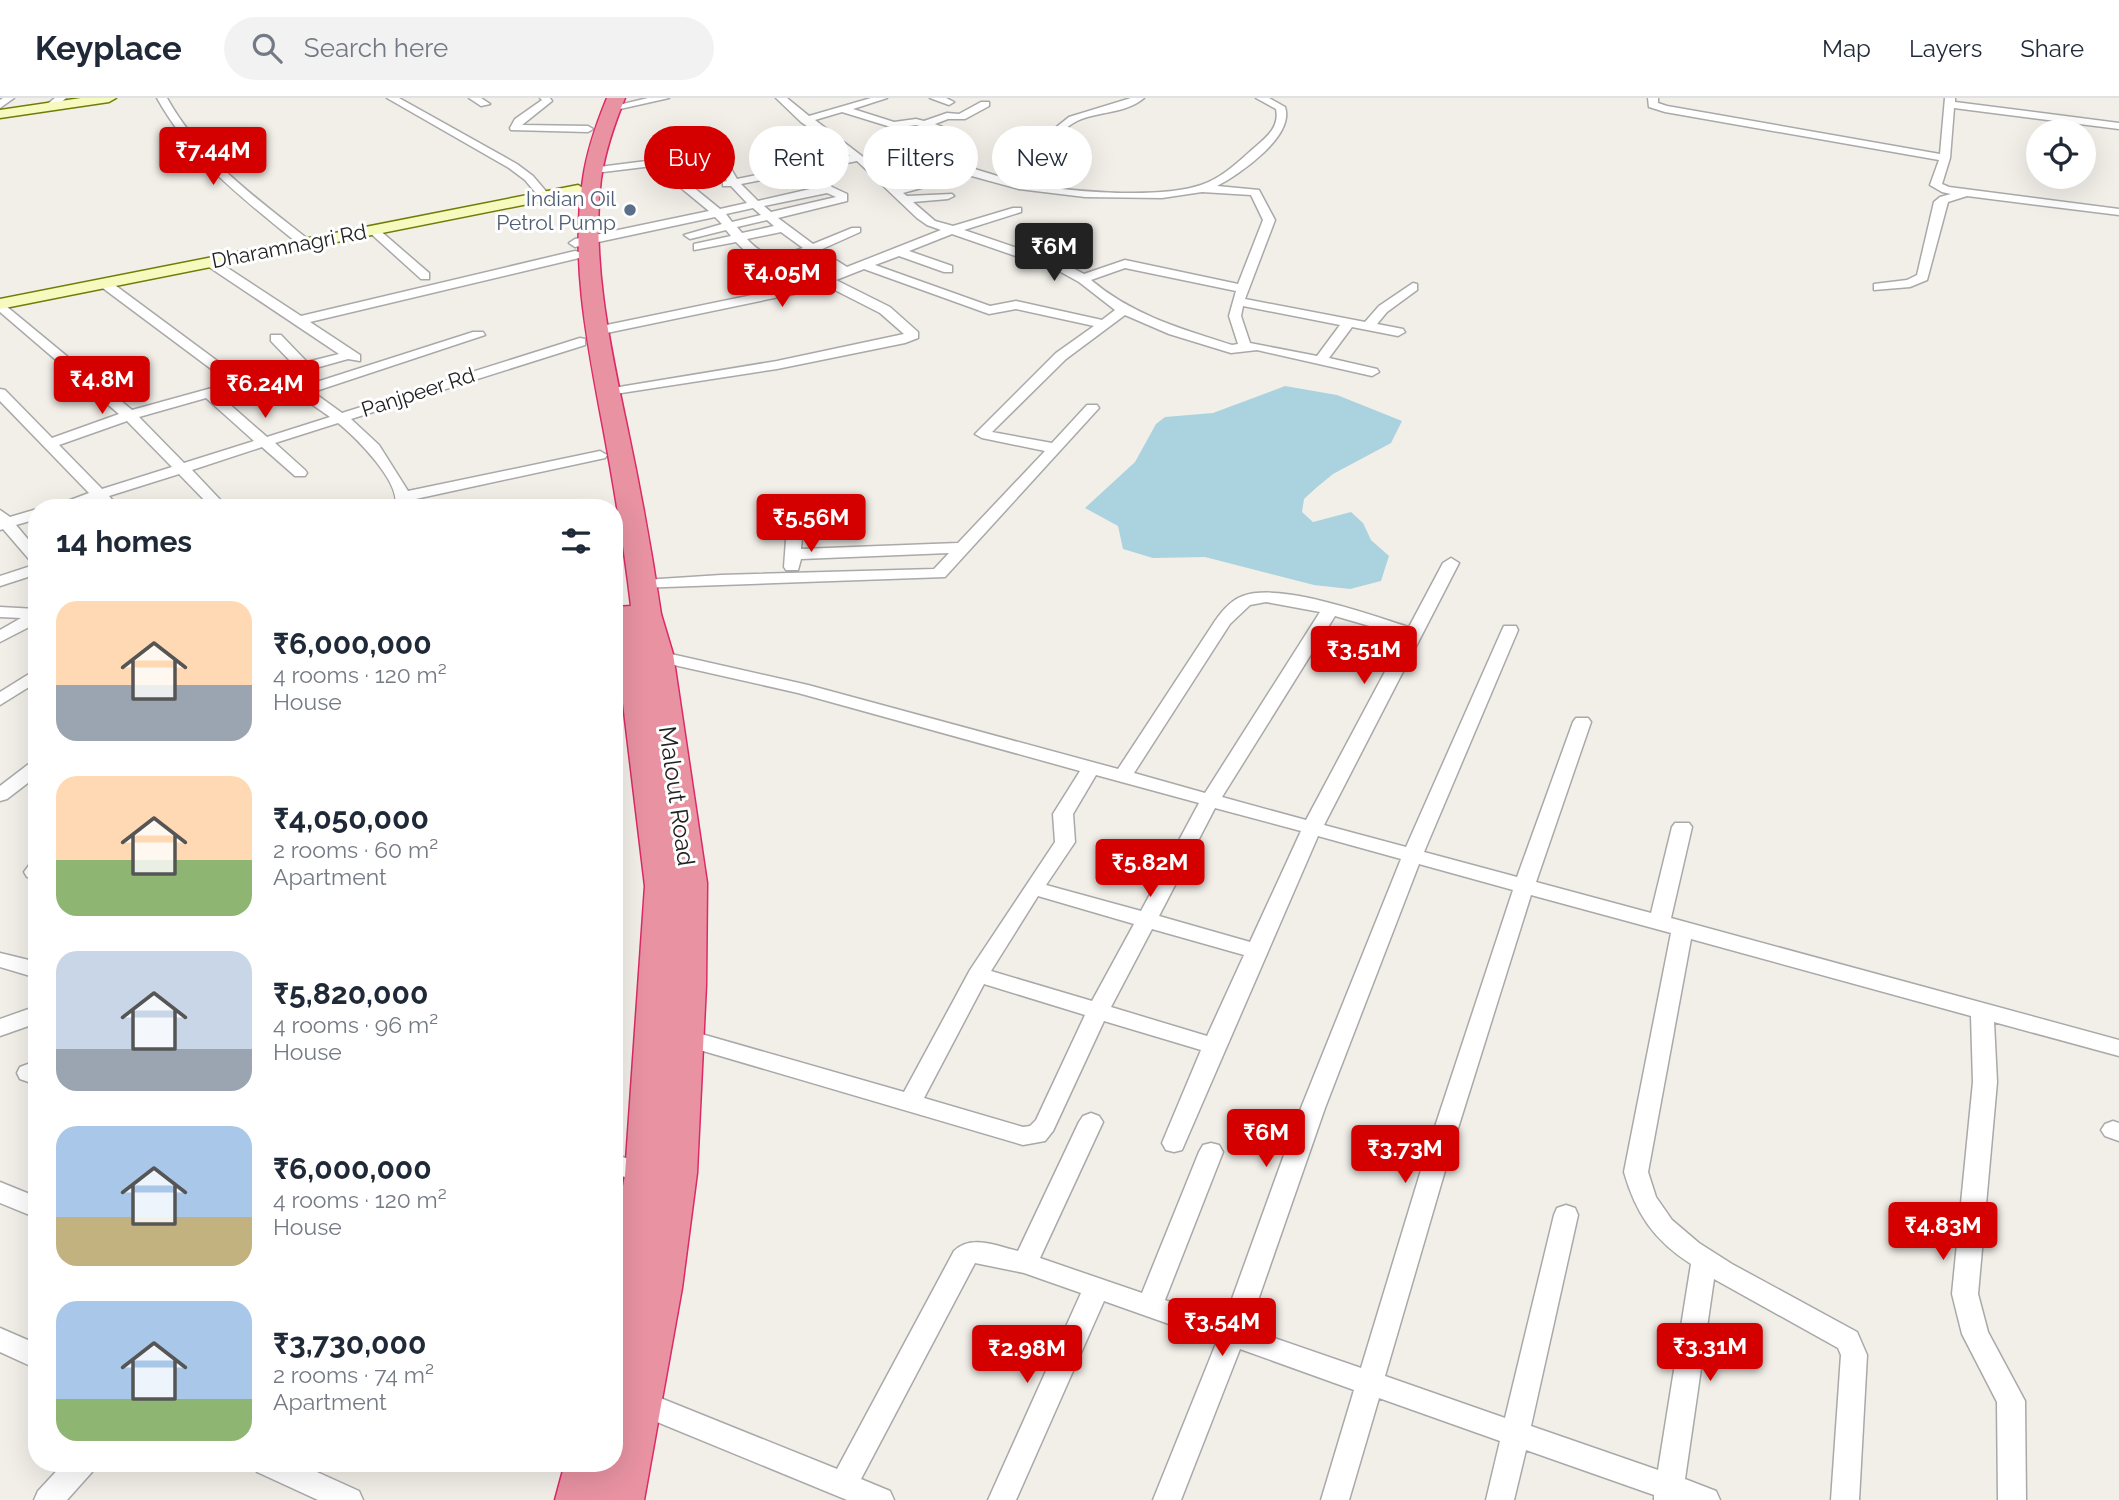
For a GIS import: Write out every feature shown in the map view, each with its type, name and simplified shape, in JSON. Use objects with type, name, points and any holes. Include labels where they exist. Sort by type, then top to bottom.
[{"type":"highway","name":"Malout Road","points":[[604,108],[588,181],[579,247],[600,455],[607,499]]},
{"type":"highway","name":"Malout Road","points":[[589,336],[607,393],[644,585],[647,614],[646,654],[663,886],[659,988],[630,1169],[623,1258]]},
{"type":"highway","name":"Malout Road","points":[[619,1500],[660,1288],[676,1173],[689,883],[646,654],[623,622]]},
{"type":"highway","points":[[580,1500],[587,1472]]},
{"type":"street","points":[[0,105],[9,98]]},
{"type":"street","points":[[0,114],[56,103],[109,98]]},
{"type":"street","points":[[162,98],[184,136],[203,158],[305,243]]},
{"type":"street","points":[[392,98],[513,166],[529,178],[544,196]]},
{"type":"street","points":[[474,98],[485,104]]},
{"type":"street","points":[[545,98],[547,101],[519,121],[515,128],[664,98]]},
{"type":"street","points":[[781,98],[804,120],[863,161]]},
{"type":"street","points":[[804,120],[882,98]]},
{"type":"street","points":[[935,98],[949,102]]},
{"type":"street","points":[[1064,126],[1073,119],[1125,105],[1139,98]]},
{"type":"street","points":[[1201,189],[1242,164],[1279,130],[1283,112],[1280,107],[1261,98]]},
{"type":"street","points":[[1653,98],[1653,105],[1664,110],[1945,159]]},
{"type":"street","points":[[2119,125],[1950,101],[1945,159],[1937,187],[2119,212]]},
{"type":"street","points":[[925,124],[944,116],[961,117],[985,104]]},
{"type":"street","points":[[845,110],[897,126],[913,122],[931,126]]},
{"type":"street","points":[[849,159],[859,157]]},
{"type":"street","points":[[588,181],[644,176]]},
{"type":"street","name":"Dharamnagri Rd","points":[[0,304],[544,196],[588,181]]},
{"type":"street","points":[[735,185],[782,228],[848,273]]},
{"type":"street","points":[[691,191],[702,189]]},
{"type":"street","points":[[704,202],[766,189]]},
{"type":"street","points":[[298,321],[579,247],[758,205],[828,189],[844,196],[843,199],[690,235]]},
{"type":"street","points":[[894,189],[931,223],[1022,253],[1083,279],[1124,310],[1201,340],[1231,349],[1256,346],[1372,372]]},
{"type":"street","points":[[900,195],[918,189]]},
{"type":"street","points":[[1051,189],[1126,194],[1201,189],[1255,192],[1269,219],[1240,295],[1235,316],[1245,347]]},
{"type":"street","points":[[691,191],[719,214],[738,238],[755,253],[805,245],[856,230]]},
{"type":"street","points":[[1878,287],[1910,283],[1923,276],[1940,202],[1951,197],[1973,194]]},
{"type":"street","points":[[900,195],[948,196]]},
{"type":"street","name":"Panjpeer Rd","points":[[84,499],[589,336],[827,281],[950,231],[1017,210]]},
{"type":"street","points":[[698,247],[782,228]]},
{"type":"street","points":[[1022,253],[1079,228]]},
{"type":"street","points":[[373,230],[425,276]]},
{"type":"street","points":[[900,252],[948,269]]},
{"type":"street","points":[[210,262],[371,369]]},
{"type":"street","points":[[797,272],[830,263]]},
{"type":"street","points":[[1083,279],[1114,265],[1125,264],[1348,323],[1398,332]]},
{"type":"street","points":[[866,266],[987,309],[1011,304],[1106,325]]},
{"type":"street","points":[[607,393],[827,356],[913,335],[886,310],[827,281]]},
{"type":"street","points":[[104,284],[239,383]]},
{"type":"street","points":[[1368,326],[1383,309],[1413,287]]},
{"type":"street","points":[[1084,319],[1107,299]]},
{"type":"street","points":[[0,304],[129,415],[212,499]]},
{"type":"street","points":[[1054,448],[982,434],[1061,356],[1124,310]]},
{"type":"street","points":[[1320,360],[1348,323]]},
{"type":"street","points":[[401,499],[375,447],[340,417],[305,393],[306,390],[478,335]]},
{"type":"street","points":[[276,338],[303,366]]},
{"type":"street","points":[[52,443],[129,415],[349,355]]},
{"type":"street","points":[[207,392],[300,473]]},
{"type":"street","points":[[0,393],[104,499]]},
{"type":"street","points":[[644,585],[790,578],[930,576],[944,570],[1092,408]]},
{"type":"street","points":[[415,499],[600,455]]},
{"type":"street","points":[[28,516],[2,521],[28,551]]},
{"type":"street","points":[[790,578],[795,526]]},
{"type":"street","points":[[793,554],[963,548]]},
{"type":"street","points":[[1174,1143],[1214,1046],[1312,828],[1451,563]]},
{"type":"street","points":[[0,581],[28,572]]},
{"type":"street","points":[[1123,776],[1234,608],[1255,597],[1269,597],[1413,633]]},
{"type":"street","points":[[684,1037],[911,1101],[1023,1136],[1037,1134],[1045,1125],[1098,1012],[1210,800],[1329,611]]},
{"type":"street","points":[[0,612],[28,614]]},
{"type":"street","points":[[0,637],[28,620]]},
{"type":"street","points":[[1167,1500],[1232,1336],[1313,1108],[1412,856],[1510,630]]},
{"type":"street","points":[[646,654],[802,689],[2119,1048]]},
{"type":"street","points":[[0,701],[28,681]]},
{"type":"street","points":[[1335,1500],[1441,1144],[1524,886],[1582,722]]},
{"type":"street","points":[[911,1101],[978,975],[1065,842],[1067,833],[1062,818],[1065,809],[1091,768]]},
{"type":"street","points":[[0,795],[28,774]]},
{"type":"street","points":[[1682,827],[1671,926],[1636,1172],[1637,1187],[1644,1201],[1667,1230],[1704,1259],[1848,1340],[1854,1354],[1844,1500]]},
{"type":"street","points":[[1033,888],[1257,951]]},
{"type":"street","points":[[0,960],[28,968]]},
{"type":"street","points":[[978,975],[1214,1046]]},
{"type":"street","points":[[1980,1011],[1984,1031],[1985,1082],[1965,1294],[1975,1334],[2011,1401],[2012,1500]]},
{"type":"street","points":[[0,1028],[28,1017]]},
{"type":"street","points":[[1025,1263],[1091,1122]]},
{"type":"street","points":[[1149,1307],[1211,1152]]},
{"type":"street","points":[[0,1192],[28,1204]]},
{"type":"street","points":[[1500,1500],[1566,1215]]},
{"type":"street","points":[[843,1485],[962,1258],[970,1251],[979,1251],[1025,1263],[1515,1434],[1669,1494],[1706,1500]]},
{"type":"street","points":[[1669,1494],[1704,1259]]},
{"type":"street","points":[[1002,1500],[1096,1289]]},
{"type":"street","points":[[0,1339],[28,1353]]},
{"type":"street","points":[[638,1401],[880,1500]]},
{"type":"street","points":[[48,1500],[74,1472]]},
{"type":"street","points":[[287,1472],[349,1500]]},
{"type":"water","points":[[1285,386],[1337,395],[1402,421],[1391,443],[1333,474],[1304,499],[1302,512],[1313,522],[1351,512],[1363,523],[1371,540],[1389,556],[1381,581],[1350,589],[1314,585],[1205,557],[1153,558],[1123,549],[1118,526],[1085,508],[1135,462],[1156,424],[1165,417],[1213,413]]},
{"type":"place","name":"Indian Oil Petrol Pump","points":[[630,210]]}]
